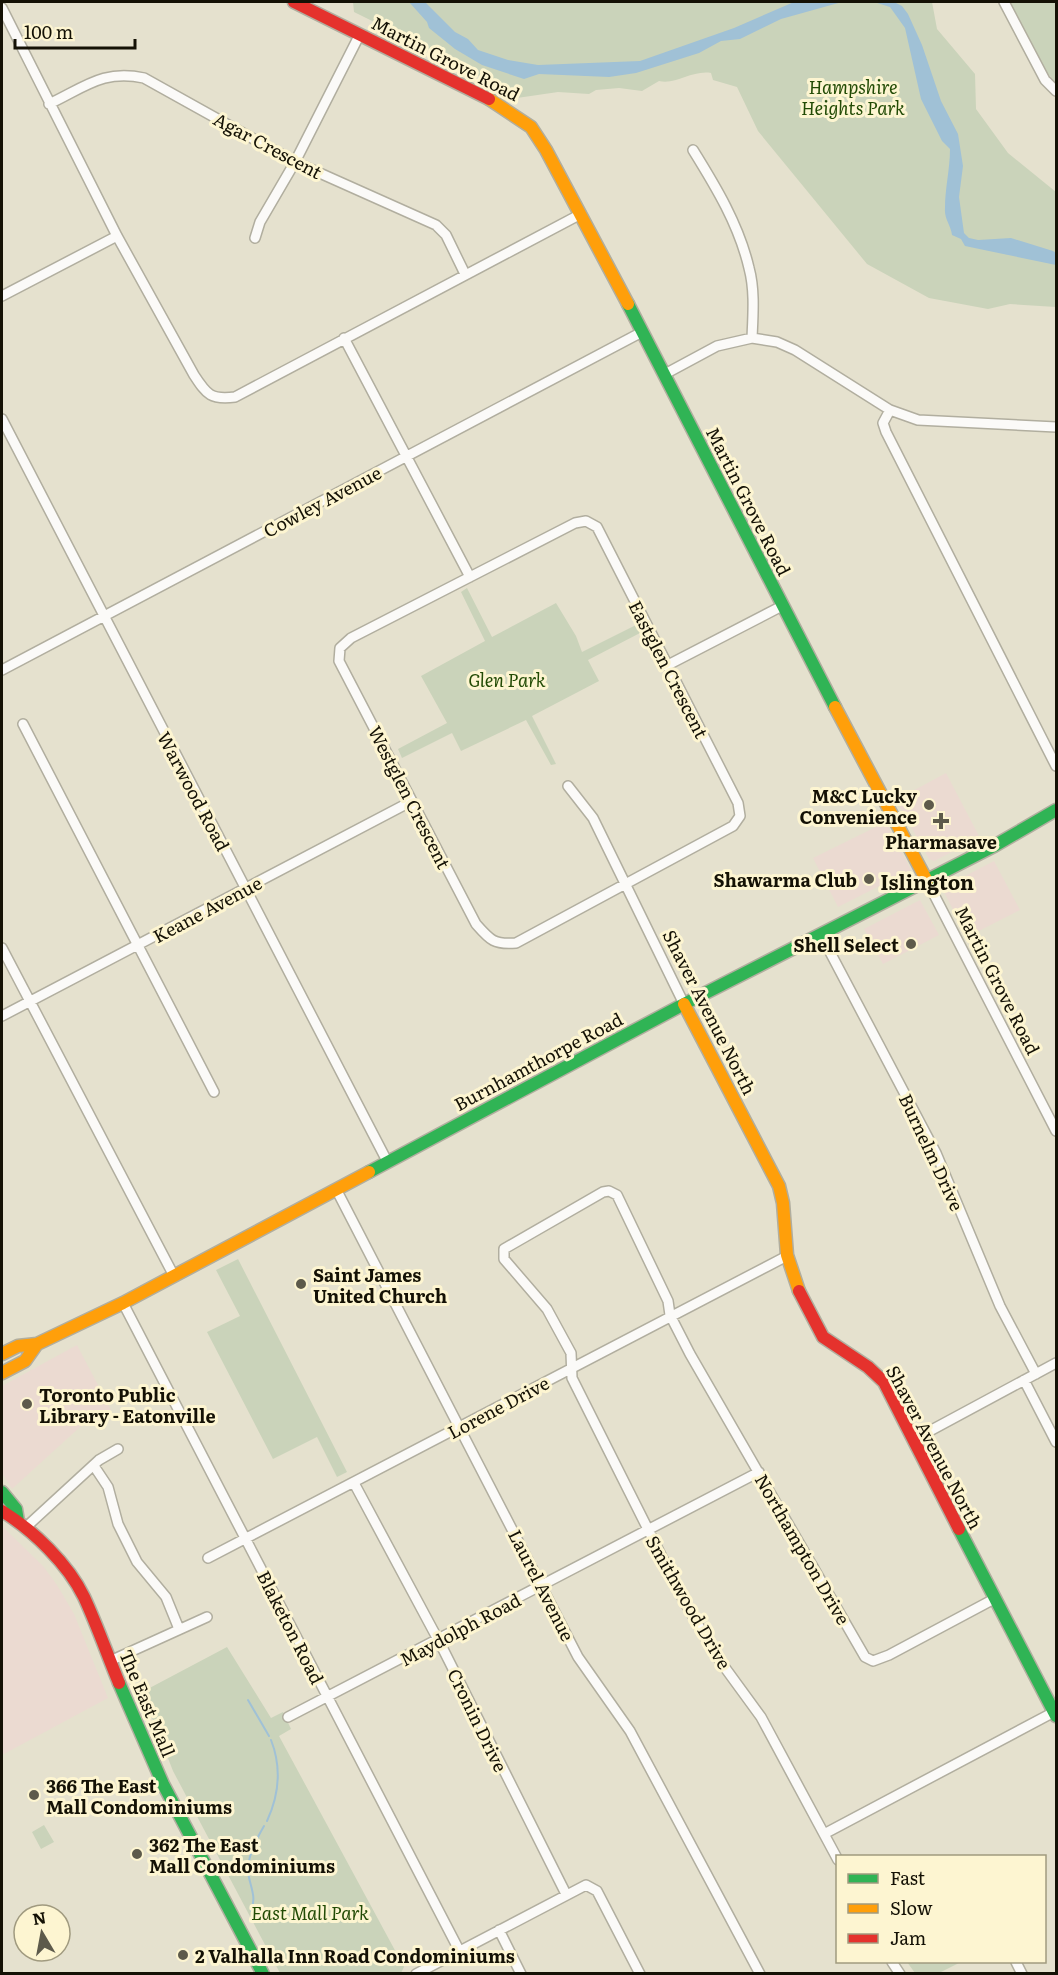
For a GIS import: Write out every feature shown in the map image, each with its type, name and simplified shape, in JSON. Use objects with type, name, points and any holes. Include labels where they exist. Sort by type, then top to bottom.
[{"type":"main road","name":"Martin Grove Road","points":[[294,2],[517,115],[531,127],[665,374],[782,606],[927,881]]},
{"type":"main road","name":"Burnhamthorpe Road","points":[[2,1354],[18,1346],[37,1344],[123,1303],[684,1004],[1055,814]]},
{"type":"main road","name":"Shaver Avenue North","points":[[684,1004],[779,1186],[783,1200],[787,1256],[817,1328],[830,1345],[868,1365],[879,1374],[1055,1714]]},
{"type":"main road","name":"Burnhamthorpe Road","points":[[2,1373],[25,1361],[37,1344]]},
{"type":"main road","name":"The East Mall","points":[[2,1492],[16,1509],[21,1525]]},
{"type":"main road","name":"The East Mall","points":[[2,1511],[21,1525],[61,1564],[79,1589],[163,1784],[263,1974]]},
{"type":"street","points":[[1004,2],[1045,80],[1056,91]]},
{"type":"street","points":[[2,8],[117,236],[194,375],[205,392],[219,399],[235,397],[579,215]]},
{"type":"street","points":[[255,238],[261,222],[296,162],[360,34]]},
{"type":"street","name":"Agar Crescent","points":[[49,104],[104,77],[122,73],[144,78],[296,162],[436,225],[446,235],[465,274]]},
{"type":"street","points":[[693,150],[721,195],[750,268],[753,305],[752,338]]},
{"type":"street","points":[[2,296],[117,236]]},
{"type":"street","name":"Cowley Avenue","points":[[2,669],[642,332]]},
{"type":"street","points":[[344,338],[405,458],[470,577]]},
{"type":"street","points":[[665,374],[717,346],[752,338],[777,342],[795,350],[890,410],[918,420],[1056,427]]},
{"type":"street","points":[[890,410],[883,423],[886,432],[1056,766]]},
{"type":"street","name":"Warwood Road","points":[[2,419],[387,1161]]},
{"type":"street","name":"Eastglen Crescent","points":[[470,577],[575,523],[586,521],[597,527],[738,803],[740,816],[733,826],[625,886]]},
{"type":"street","name":"Westglen Crescent","points":[[470,577],[351,638],[340,648],[339,661],[476,924],[489,938],[500,945],[516,943],[625,886]]},
{"type":"street","points":[[666,666],[782,606]]},
{"type":"street","points":[[24,724],[136,946],[214,1092]]},
{"type":"street","name":"Shaver Avenue North","points":[[568,786],[593,818],[684,1004]]},
{"type":"street","name":"Keane Avenue","points":[[2,1016],[412,801]]},
{"type":"street","name":"Martin Grove Road","points":[[927,881],[1055,1126]]},
{"type":"street","name":"Burnelm Drive","points":[[821,934],[936,1153],[1000,1306],[1036,1374]]},
{"type":"street","points":[[2,948],[174,1276]]},
{"type":"street","name":"Laurel Avenue","points":[[336,1189],[543,1585],[578,1657],[640,1748],[760,1974]]},
{"type":"street","name":"Northampton Drive","points":[[571,1369],[571,1353],[547,1310],[504,1259],[503,1252],[507,1246],[556,1222],[594,1197],[609,1191],[617,1195],[668,1301],[670,1315],[865,1657],[873,1660],[889,1656],[994,1599]]},
{"type":"street","name":"Lorene Drive","points":[[208,1558],[354,1484],[459,1426],[787,1256]]},
{"type":"street","name":"Blaketon Road","points":[[123,1303],[459,1950]]},
{"type":"street","points":[[913,1440],[1056,1363]]},
{"type":"street","name":"Smithwood Drive","points":[[571,1369],[572,1378],[646,1530],[711,1647],[761,1717],[836,1858]]},
{"type":"street","points":[[1024,1380],[1056,1442]]},
{"type":"street","points":[[21,1525],[118,1449]]},
{"type":"street","points":[[94,1466],[108,1487],[118,1524],[137,1562],[166,1597],[179,1629]]},
{"type":"street","name":"Maydolph Road","points":[[288,1718],[759,1472]]},
{"type":"street","name":"Cronin Drive","points":[[354,1484],[438,1640],[566,1894]]},
{"type":"street","points":[[110,1661],[207,1617]]},
{"type":"street","points":[[824,1834],[1055,1714]]},
{"type":"street","points":[[416,1974],[583,1885],[591,1886],[597,1891],[640,1974]]},
{"type":"street","points":[[499,1930],[521,1974]]},
{"type":"shaded area","points":[[946,773],[980,838],[934,861],[929,859],[896,800]]},
{"type":"shaded area","points":[[886,822],[911,870],[838,907],[813,858]]},
{"type":"shaded area","points":[[994,861],[1020,910],[967,937],[942,888]]},
{"type":"shaded area","points":[[920,900],[939,935],[883,964],[864,929]]},
{"type":"shaded area","points":[[77,1345],[111,1410],[80,1427],[12,1489],[2,1473],[2,1386]]},
{"type":"shaded area","points":[[2,1526],[43,1566],[57,1585],[74,1614],[108,1698],[2,1755]]},
{"type":"green space","name":"Hampshire Heights Park","points":[[353,2],[932,2],[937,29],[975,74],[976,109],[1008,153],[1056,192],[1056,307],[1010,304],[988,309],[929,298],[867,264],[758,131],[737,87],[713,80],[711,73],[697,74],[672,81],[659,81],[642,91],[619,88],[596,90],[589,94],[558,92],[517,98],[449,59],[354,12]]},
{"type":"green space","points":[[1010,2],[1056,2],[1056,85],[1047,72]]},
{"type":"green space","name":"Glen Park","points":[[467,588],[492,637],[556,603],[576,636],[582,652],[636,625],[640,633],[588,660],[599,681],[532,716],[556,764],[551,765],[526,720],[461,751],[452,733],[402,758],[398,749],[447,723],[421,676],[485,641],[461,592]]},
{"type":"green space","points":[[238,1259],[347,1472],[337,1477],[317,1437],[273,1459],[207,1332],[240,1316],[216,1270]]},
{"type":"green space","name":"East Mall Park","points":[[227,1647],[271,1718],[283,1712],[291,1729],[279,1736],[404,1967],[401,1973],[280,1973],[173,1771],[142,1692]]},
{"type":"green space","points":[[44,1825],[54,1842],[41,1849],[32,1832]]},
{"type":"green space","points":[[908,1963],[959,1963],[939,1973],[915,1973]]},
{"type":"water","points":[[409,2],[425,2],[455,32],[468,39],[478,50],[508,60],[538,65],[640,61],[734,28],[794,2],[842,2],[781,19],[740,39],[721,41],[699,53],[636,73],[609,77],[539,74],[524,79],[482,65],[455,49],[429,28],[427,22]]},
{"type":"water","points":[[874,2],[894,2],[902,6],[908,14],[922,45],[941,101],[958,134],[963,166],[959,197],[964,233],[969,238],[978,240],[1011,238],[1053,251],[1056,253],[1056,265],[965,246],[961,239],[952,235],[945,212],[950,149],[942,141],[921,99],[905,28],[890,7]]},
{"type":"waterway","points":[[248,1700],[269,1736]]},
{"type":"waterway","points":[[267,1821],[278,1781],[277,1761],[271,1740]]},
{"type":"waterway","points":[[251,1911],[253,1896],[248,1866],[253,1848],[264,1826]]},
{"type":"traffic: fast","points":[[628,304],[835,707]]},
{"type":"traffic: fast","points":[[369,1172],[684,1004],[994,846],[1056,810]]},
{"type":"traffic: fast","points":[[2,1492],[16,1509],[18,1521]]},
{"type":"traffic: fast","points":[[959,1529],[1056,1716]]},
{"type":"traffic: fast","points":[[119,1683],[163,1784],[263,1974]]},
{"type":"traffic: slow","points":[[489,99],[531,127],[546,150],[628,304]]},
{"type":"traffic: slow","points":[[835,707],[927,881]]},
{"type":"traffic: slow","points":[[684,1004],[779,1186],[783,1203],[787,1255],[799,1291]]},
{"type":"traffic: slow","points":[[2,1354],[18,1346],[37,1344],[123,1303],[369,1172]]},
{"type":"traffic: slow","points":[[2,1373],[25,1361],[37,1344]]},
{"type":"traffic: jam","points":[[294,2],[489,99]]},
{"type":"traffic: jam","points":[[799,1291],[823,1337],[868,1367],[884,1382],[959,1529]]},
{"type":"traffic: jam","points":[[2,1511],[37,1538],[69,1572],[84,1597],[119,1683]]},
{"type":"place","name":"M&C Lucky Convenience","points":[[929,805]]},
{"type":"place","name":"Pharmasave","points":[[941,821]]},
{"type":"place","name":"Shawarma Club","points":[[869,879]]},
{"type":"place","name":"Shell Select","points":[[911,944]]},
{"type":"place","name":"Saint James United Church","points":[[301,1284]]},
{"type":"place","name":"Toronto Public Library - Eatonville","points":[[27,1404]]},
{"type":"place","name":"366 The East Mall Condominiums","points":[[34,1795]]},
{"type":"place","name":"362 The East Mall Condominiums","points":[[137,1854]]},
{"type":"place","name":"2 Valhalla Inn Road Condominiums","points":[[183,1955]]},
{"type":"district","name":"Islington","points":[[927,881]]}]
